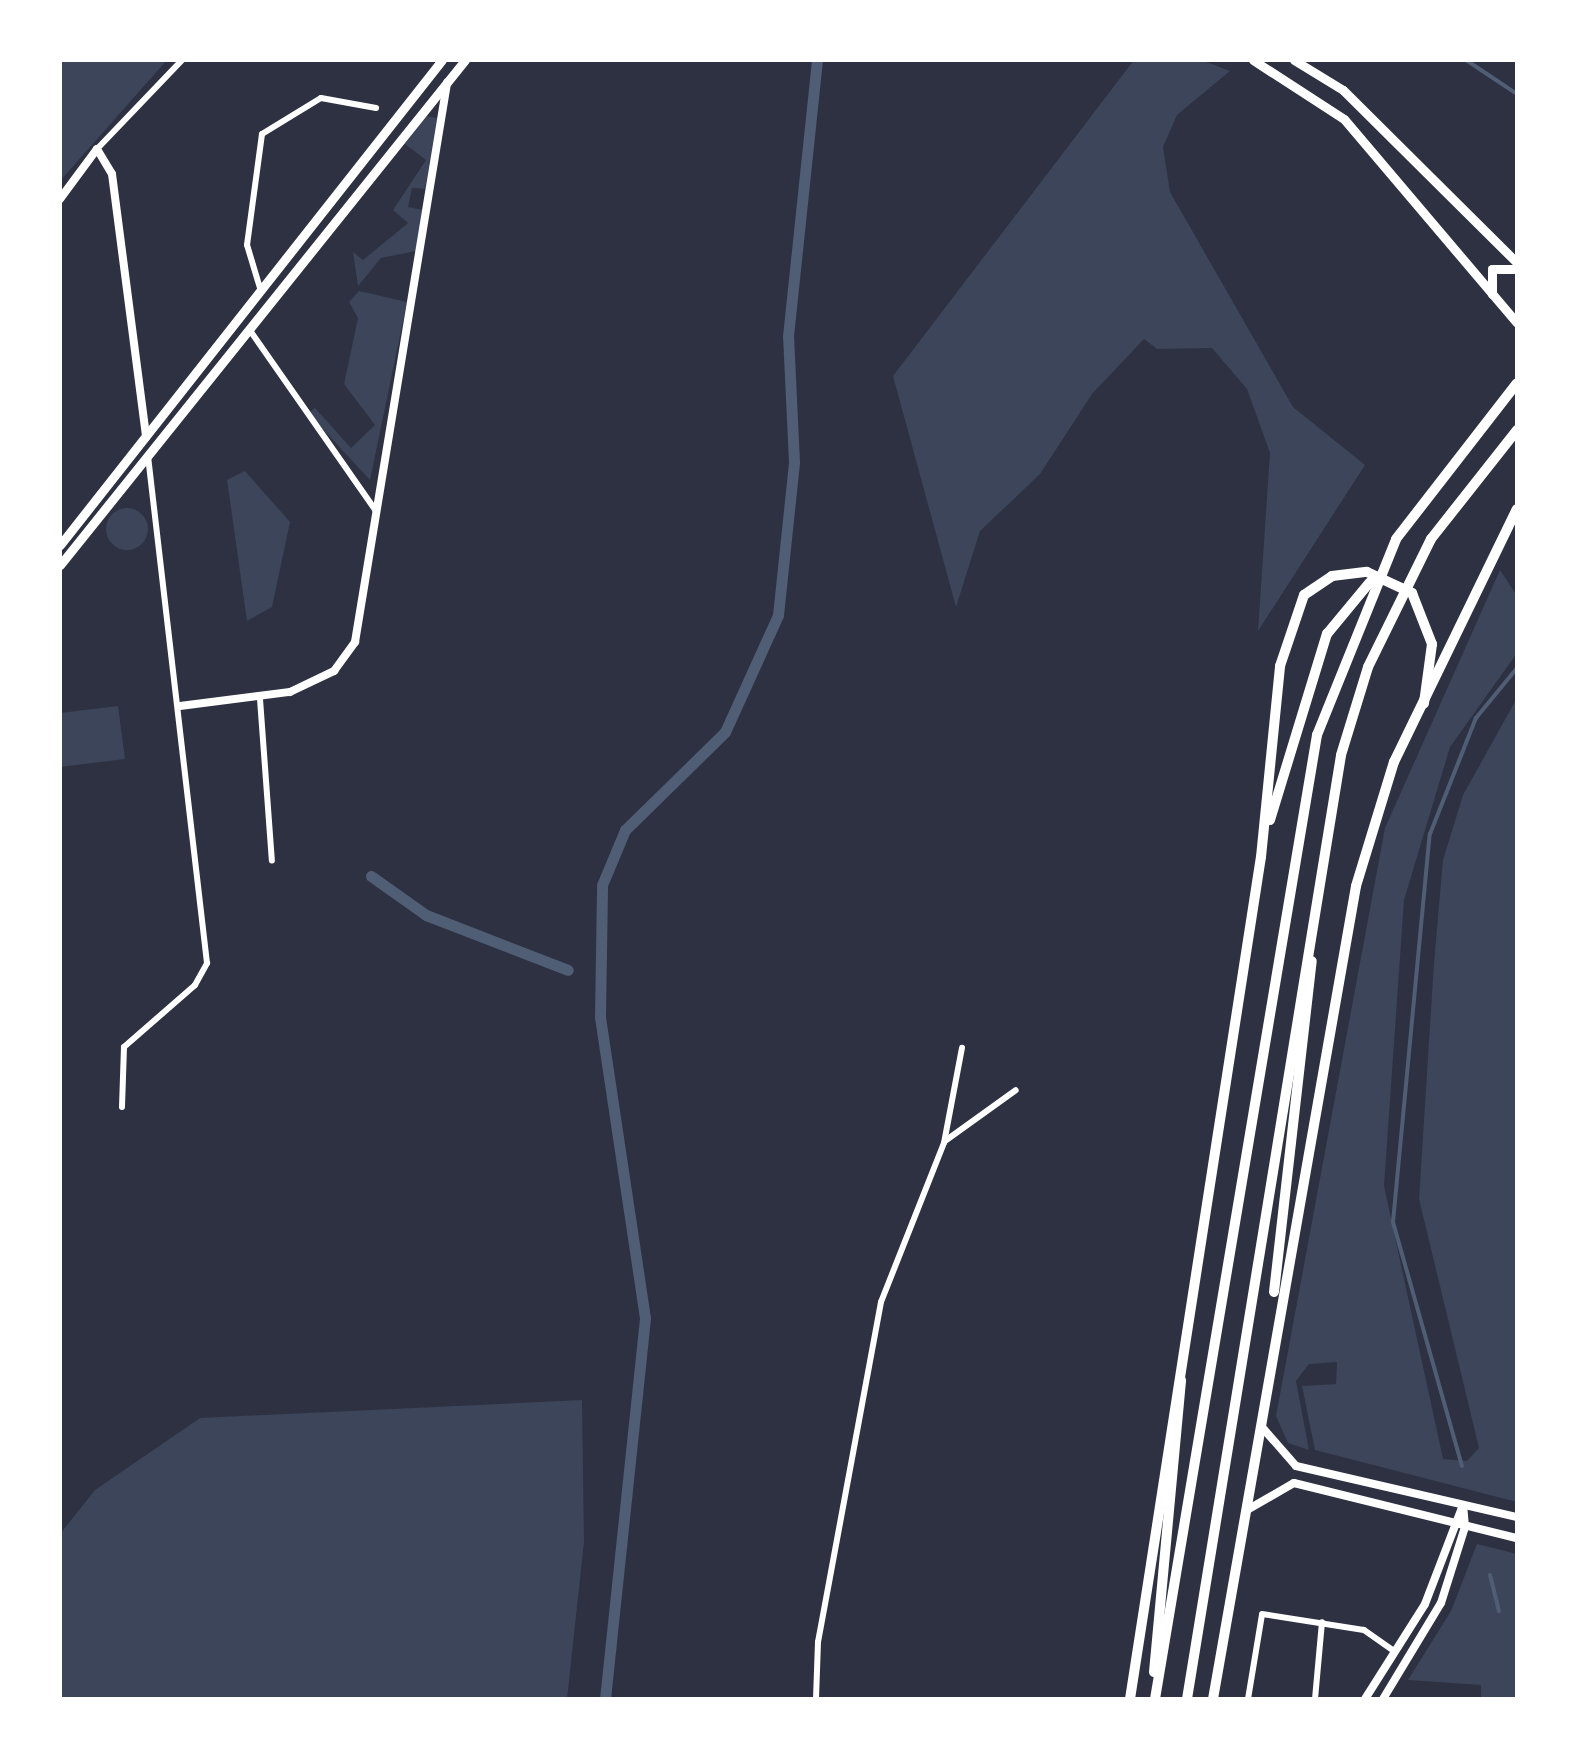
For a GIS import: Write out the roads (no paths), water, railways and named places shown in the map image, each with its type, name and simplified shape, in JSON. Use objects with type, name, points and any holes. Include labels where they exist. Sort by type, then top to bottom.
[{"type":"highway","points":[[1261,857],[1296,715],[1327,634],[1378,573],[1447,461],[1517,383]]},
{"type":"highway","points":[[1187,1699],[1341,755],[1368,667],[1431,539],[1517,430]]},
{"type":"highway","points":[[1213,1699],[1257,1419],[1356,886],[1394,762],[1517,509]]},
{"type":"highway","points":[[1154,1699],[1317,735],[1378,573]]},
{"type":"highway","points":[[1130,1699],[1261,857],[1291,614],[1332,576],[1378,573],[1412,593],[1428,625],[1424,703]]},
{"type":"highway","points":[[1257,1419],[1308,1036],[1314,910]]},
{"type":"highway","points":[[1154,1699],[1186,1320]]},
{"type":"main road","points":[[60,545],[442,60]]},
{"type":"main road","points":[[60,566],[465,60]]},
{"type":"main road","points":[[1253,60],[1344,119],[1517,324]]},
{"type":"main road","points":[[1294,60],[1343,90],[1517,266]]},
{"type":"main road","points":[[1493,297],[1488,273],[1517,266]]},
{"type":"main road","points":[[242,312],[248,328]]},
{"type":"main road","points":[[146,437],[148,455]]},
{"type":"street","points":[[60,199],[97,149],[182,60]]},
{"type":"street","points":[[180,706],[260,699],[334,671],[358,632],[447,83]]},
{"type":"street","points":[[260,288],[248,245],[262,134],[321,98],[376,108]]},
{"type":"street","points":[[97,149],[112,174],[146,437]]},
{"type":"street","points":[[248,328],[378,515]]},
{"type":"street","points":[[122,1107],[121,1061],[134,1031],[195,985],[207,963],[148,455]]},
{"type":"street","points":[[260,699],[272,861]]},
{"type":"street","points":[[816,1699],[818,1642],[881,1302],[944,1142],[962,1048]]},
{"type":"street","points":[[944,1142],[1016,1090]]},
{"type":"street","points":[[1257,1419],[1296,1466],[1517,1517]]},
{"type":"street","points":[[1241,1515],[1294,1483],[1517,1538]]},
{"type":"street","points":[[1365,1699],[1425,1604],[1448,1523],[1463,1504]]},
{"type":"street","points":[[1383,1699],[1440,1603],[1465,1527],[1463,1504]]},
{"type":"street","points":[[1248,1699],[1262,1614],[1364,1630],[1394,1651]]},
{"type":"street","points":[[1315,1699],[1322,1622]]},
{"type":"waterway","points":[[605,1699],[645,1318],[600,1017],[602,885],[625,830],[725,732],[778,615],[794,462],[788,336],[817,60]]},
{"type":"waterway","points":[[1466,60],[1517,94]]},
{"type":"waterway","points":[[1462,1466],[1393,1222],[1430,834],[1476,718],[1517,668]]},
{"type":"waterway","points":[[371,876],[426,915],[568,970]]},
{"type":"waterway","points":[[1490,1575],[1499,1611]]}]
